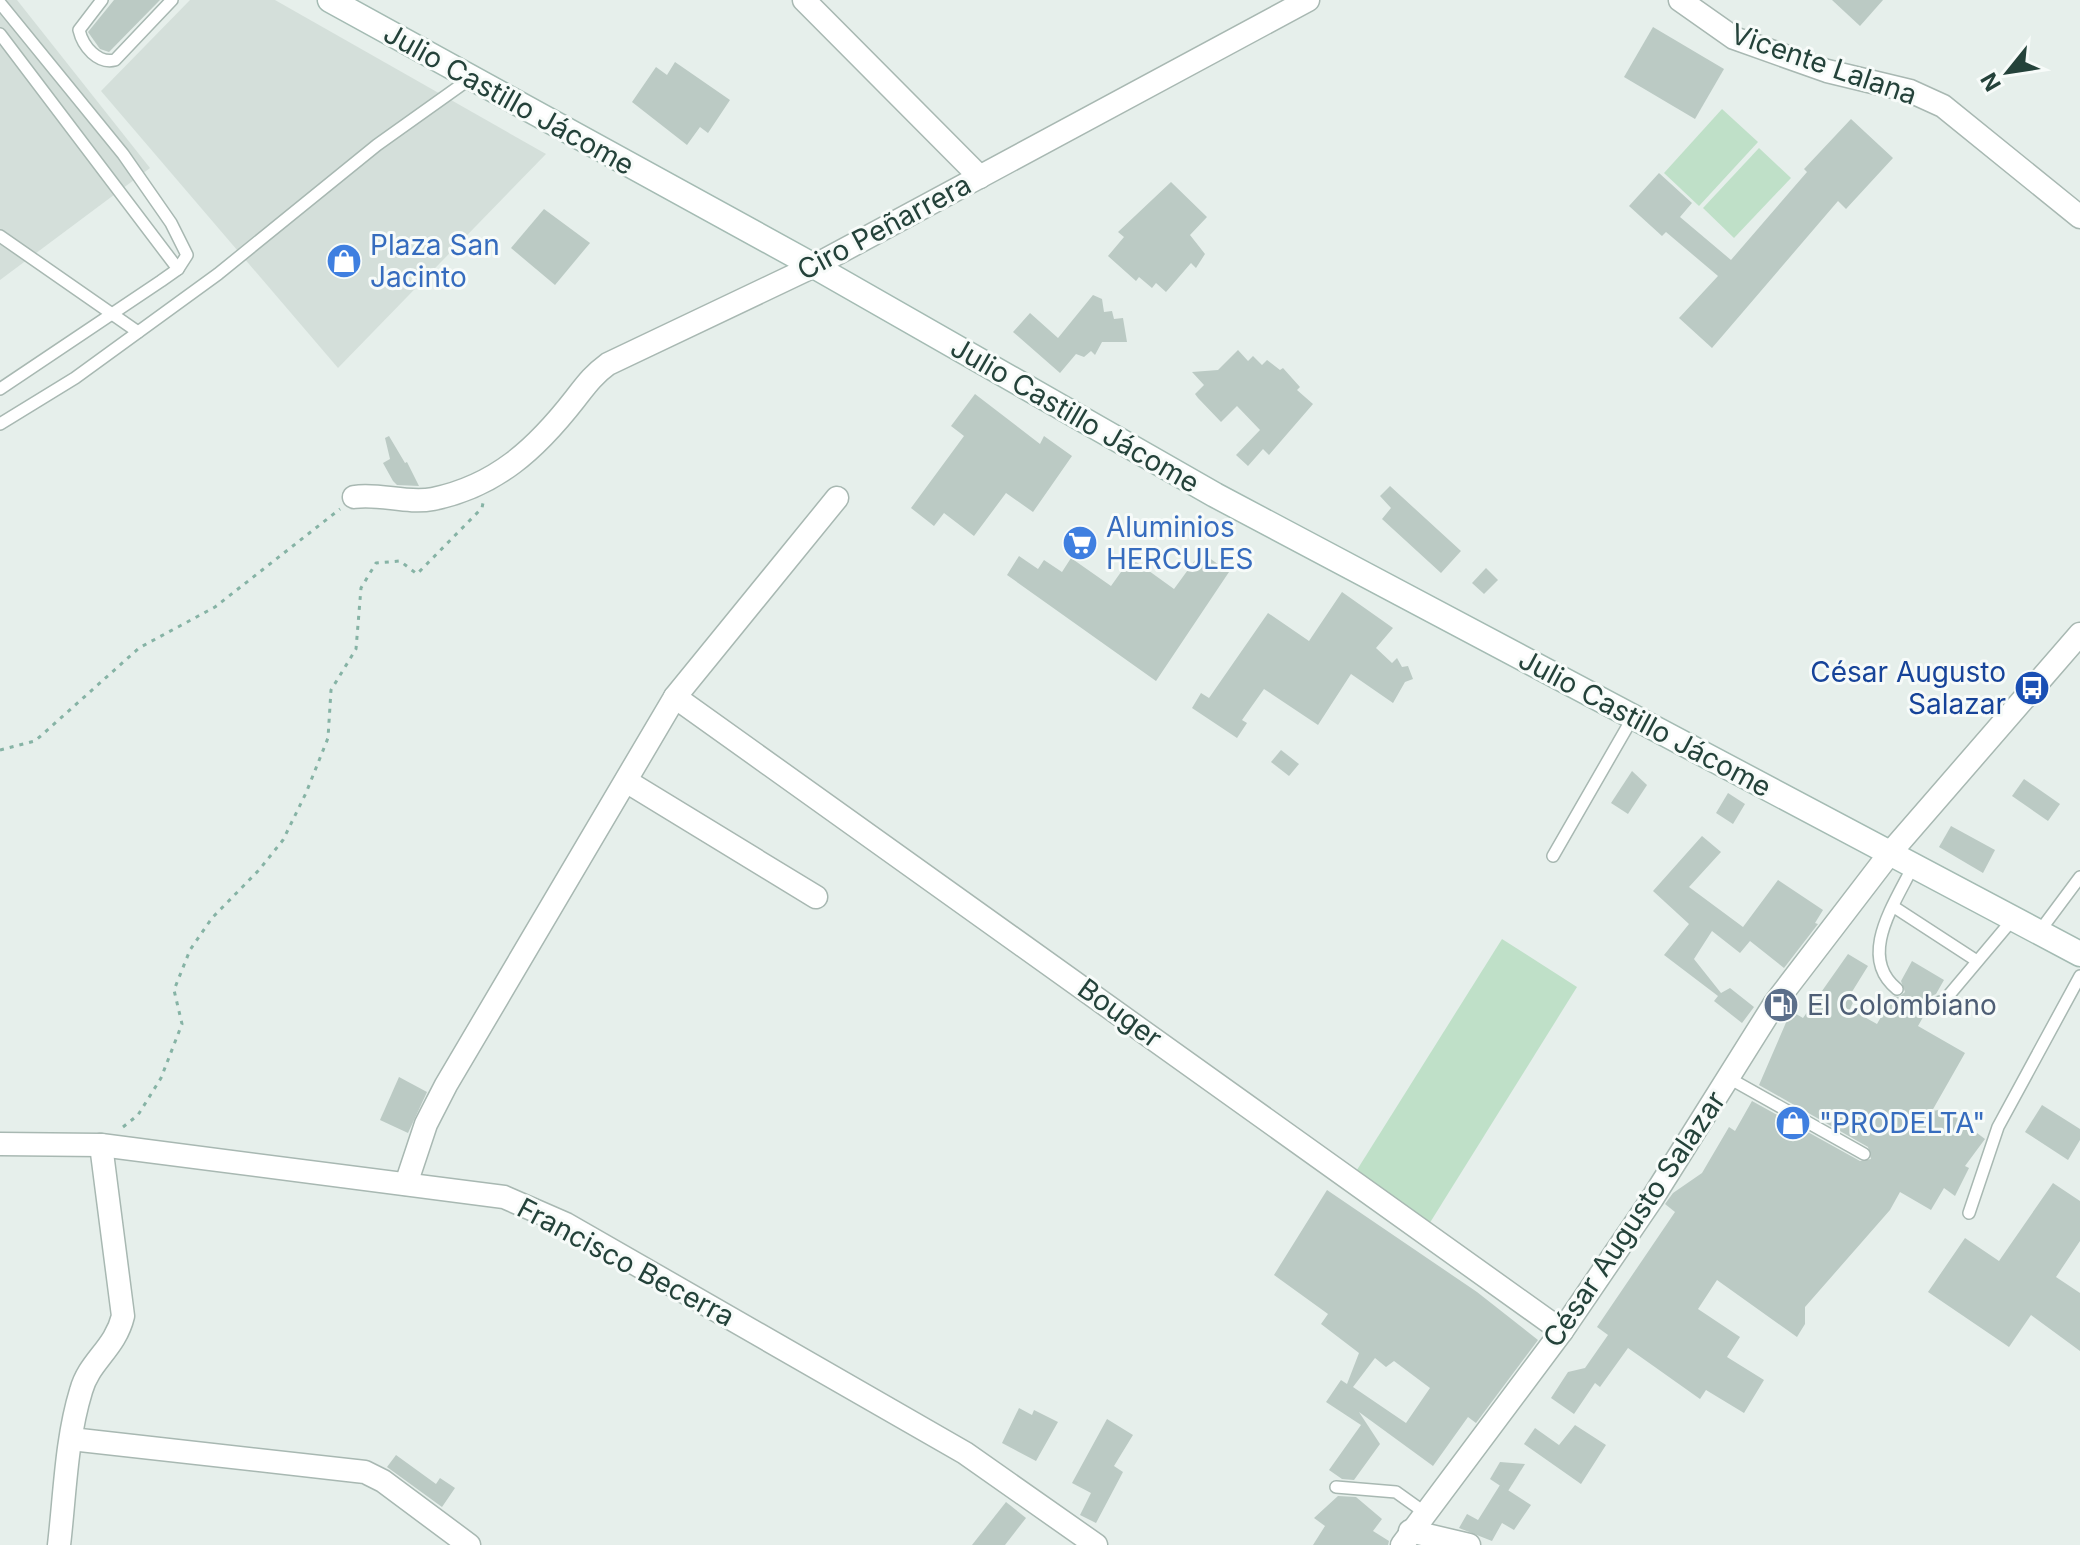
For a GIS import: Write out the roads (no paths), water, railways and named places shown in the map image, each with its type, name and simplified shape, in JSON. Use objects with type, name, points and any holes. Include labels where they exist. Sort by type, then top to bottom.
[{"type":"main road","name":"Julio Castillo Jácome","points":[[330,0],[814,266],[1215,495],[2080,954]]},
{"type":"street","points":[[804,0],[980,177]]},
{"type":"street","name":"Ciro Peñarrera","points":[[354,497],[431,500],[485,484],[522,456],[575,399],[589,379],[608,364],[814,266],[1308,0]]},
{"type":"street","name":"Vicente Lalana","points":[[1680,0],[1734,38],[1827,71],[1910,91],[1943,106],[2080,217]]},
{"type":"street","points":[[406,1184],[426,1124],[446,1085],[675,697],[837,498]]},
{"type":"street","name":"César Augusto Salazar","points":[[1406,1538],[1562,1331],[1652,1199],[1775,1003],[1890,853],[2080,634]]},
{"type":"street","name":"Bouger","points":[[675,697],[1562,1331]]},
{"type":"street","points":[[626,781],[816,897]]},
{"type":"street","name":"Francisco Becerra","points":[[0,1144],[101,1145],[504,1197],[566,1224],[965,1453],[1096,1545]]},
{"type":"street","points":[[59,1545],[71,1439],[84,1382],[118,1337],[123,1316],[101,1145]]},
{"type":"street","points":[[71,1439],[365,1472],[383,1481],[469,1545]]},
{"type":"street","points":[[1406,1538],[1469,1545]]},
{"type":"lane","points":[[102,0],[79,30],[81,39],[98,59],[107,62],[115,60],[172,0]]},
{"type":"lane","points":[[0,3],[123,154],[171,223],[187,255],[178,269],[0,389]]},
{"type":"lane","points":[[0,34],[178,269]]},
{"type":"lane","points":[[0,424],[138,332],[218,274],[377,145],[471,78]]},
{"type":"lane","points":[[0,236],[138,332]]},
{"type":"lane","points":[[1553,856],[1633,717]]},
{"type":"lane","points":[[1897,989],[1885,980],[1877,965],[1880,937],[1914,864]]},
{"type":"lane","points":[[2039,932],[2080,877]]},
{"type":"lane","points":[[1894,907],[1977,961]]},
{"type":"lane","points":[[1930,1005],[1944,1001],[2014,918]]},
{"type":"lane","points":[[1969,1213],[1998,1127],[2080,976]]},
{"type":"lane","points":[[1727,1077],[1864,1154]]},
{"type":"lane","points":[[1336,1487],[1396,1492],[1424,1512]]},
{"type":"place","name":"Plaza San Jacinto","points":[[344,261]]},
{"type":"place","name":"Aluminios HERCULES","points":[[1080,543]]},
{"type":"place","name":"César Augusto Salazar","points":[[2032,688]]},
{"type":"place","name":"El Colombiano","points":[[1781,1005]]},
{"type":"place","name":"\"PRODELTA\"","points":[[1793,1123]]}]
